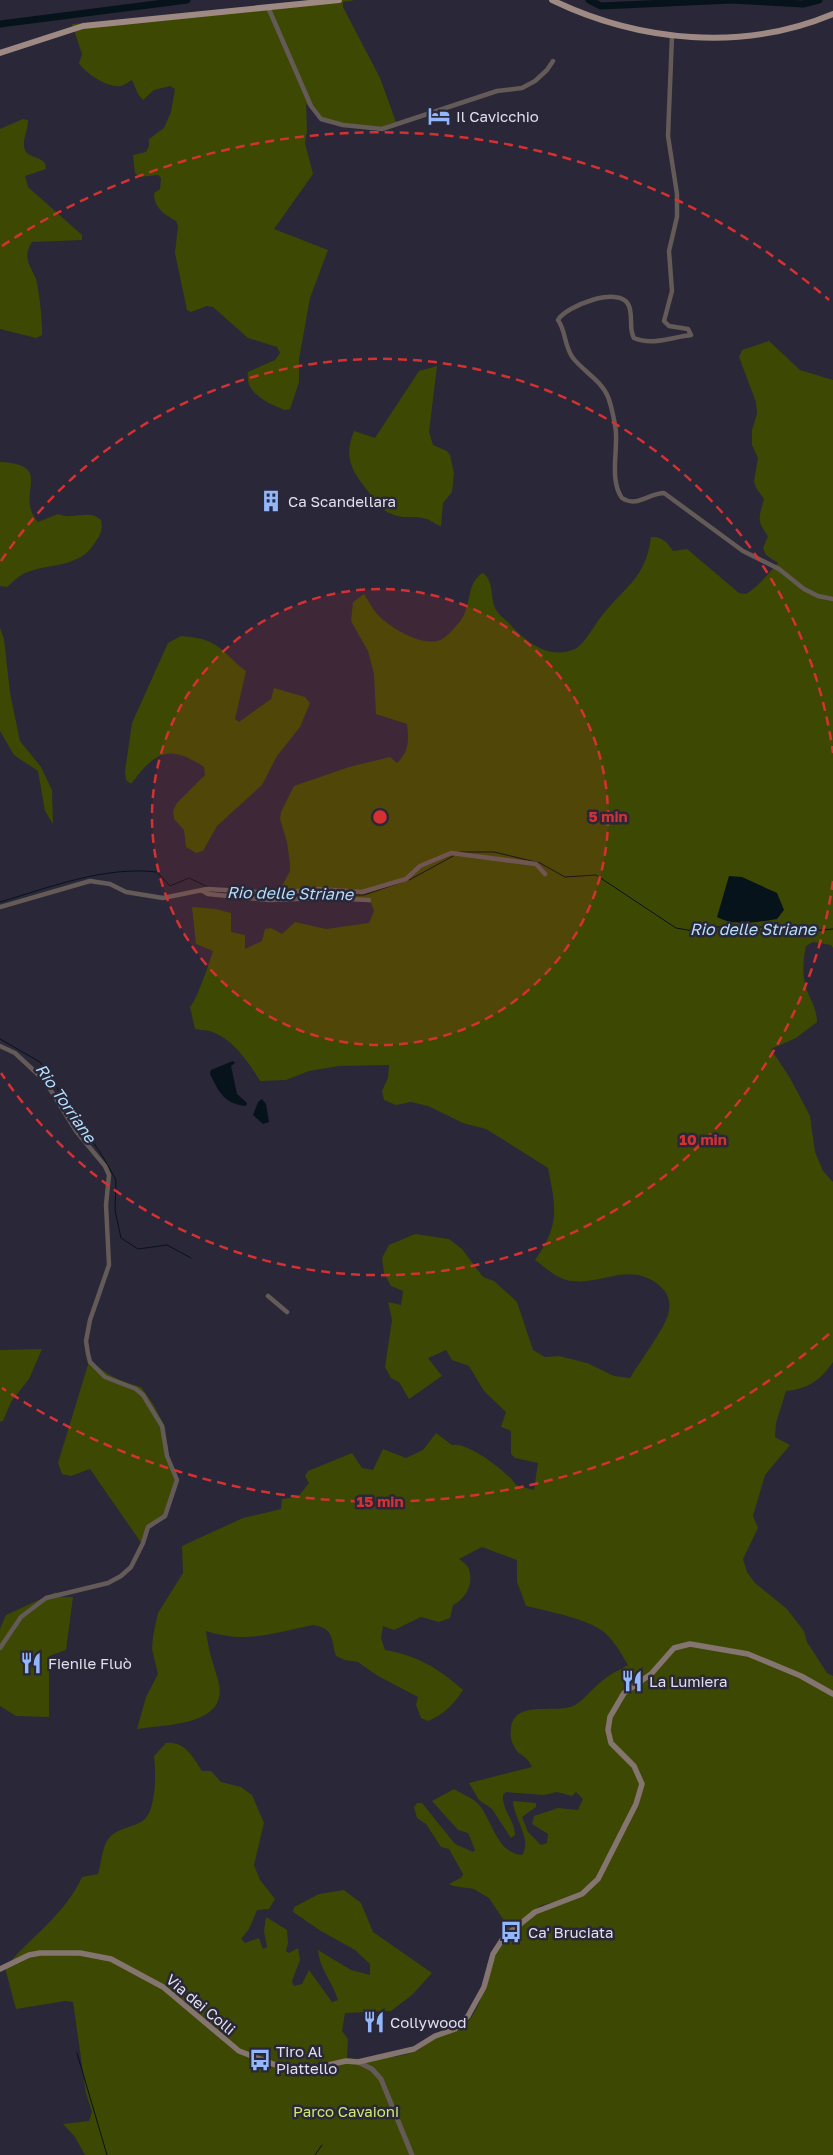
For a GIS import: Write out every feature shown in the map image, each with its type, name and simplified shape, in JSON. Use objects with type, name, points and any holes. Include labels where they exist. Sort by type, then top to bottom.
[{"type":"main road","points":[[0,53],[83,26],[339,0]]},
{"type":"main road","points":[[552,0],[627,28],[672,36],[717,38],[760,34],[794,28],[833,14]]},
{"type":"main road","name":"Via dei Colli","points":[[0,1969],[40,1953],[73,1953],[103,1957],[127,1966],[163,1987],[227,2043],[253,2057],[296,2071],[346,2061],[358,2062],[414,2049],[435,2036],[455,2029],[468,2016],[478,2000],[487,1979],[493,1954],[504,1937],[535,1912],[582,1894],[594,1885],[641,1791],[638,1771],[611,1743],[608,1730],[610,1717],[615,1704],[624,1693],[651,1674],[674,1648],[690,1644],[748,1654],[801,1676],[833,1694]]},
{"type":"street","points":[[268,7],[311,106],[321,119],[343,125],[382,129],[497,91],[522,88],[535,81],[547,70],[553,61]]},
{"type":"street","points":[[672,36],[668,136],[677,194],[677,216],[669,251],[672,291],[664,320],[669,326],[688,329],[690,335],[676,336],[653,343],[634,338],[629,305],[619,297],[609,297],[578,304],[561,313],[558,320],[563,326],[564,339],[572,357],[608,395],[616,429],[614,455],[616,487],[622,498],[631,501],[664,493],[743,551],[780,570],[804,589],[818,596],[833,599]]},
{"type":"street","points":[[0,907],[90,881],[110,884],[126,892],[163,898],[207,889],[278,893],[318,889],[362,892],[406,879],[420,866],[454,853],[536,864],[546,874]]},
{"type":"street","points":[[207,889],[208,894],[269,900],[325,898],[369,900]]},
{"type":"street","points":[[0,1046],[15,1053],[46,1081],[72,1125],[105,1166],[109,1175],[106,1206],[109,1265],[90,1320],[86,1341],[88,1354],[90,1362],[105,1377],[136,1389],[143,1395],[162,1426],[167,1456],[177,1480],[165,1516],[148,1528],[136,1558],[121,1576],[87,1590],[46,1598],[20,1617],[0,1648]]},
{"type":"street","points":[[268,1296],[287,1312]]},
{"type":"street","points":[[358,2062],[372,2069],[381,2079],[412,2155]]},
{"type":"green space","points":[[311,0],[355,0],[343,2],[343,7],[380,78],[396,122],[375,129],[328,123],[306,104],[307,131],[305,143],[313,174],[274,229],[328,250],[310,298],[299,359],[299,382],[290,409],[285,410],[259,397],[250,386],[248,379],[248,372],[275,360],[280,353],[277,347],[248,338],[213,307],[207,306],[191,312],[187,310],[175,253],[178,226],[176,221],[160,210],[154,198],[154,193],[160,189],[161,178],[158,175],[140,177],[135,173],[133,155],[146,152],[149,146],[149,139],[164,128],[171,112],[175,89],[170,86],[154,90],[143,100],[132,80],[121,86],[115,86],[97,79],[79,63],[82,54],[72,24],[147,18]]},
{"type":"green space","points":[[23,119],[28,120],[24,148],[30,155],[45,163],[46,169],[25,176],[28,187],[82,235],[82,240],[32,242],[29,247],[27,257],[36,279],[41,315],[42,335],[36,338],[0,329],[0,129]]},
{"type":"green space","name":"Parco Cavaioni","points":[[769,341],[800,370],[833,380],[833,948],[831,945],[813,942],[806,946],[804,977],[816,1012],[817,1022],[796,1038],[771,1049],[790,1078],[810,1116],[815,1152],[823,1171],[833,1182],[833,1362],[819,1379],[807,1386],[786,1391],[776,1423],[775,1437],[790,1445],[765,1475],[753,1516],[758,1528],[743,1559],[747,1572],[755,1583],[786,1608],[804,1631],[807,1642],[827,1673],[833,1676],[833,2155],[85,2155],[75,2137],[63,2124],[89,2121],[92,2112],[86,2093],[73,2002],[65,2001],[16,2009],[5,1968],[57,1914],[75,1891],[82,1877],[98,1874],[104,1848],[110,1837],[118,1831],[141,1822],[146,1818],[153,1802],[154,1756],[166,1743],[173,1743],[183,1747],[192,1755],[202,1771],[211,1771],[221,1782],[241,1787],[252,1795],[264,1823],[254,1865],[260,1880],[275,1899],[269,1909],[257,1910],[249,1929],[241,1939],[245,1943],[259,1938],[263,1949],[267,1947],[264,1931],[266,1917],[287,1930],[288,1943],[286,1951],[289,1953],[298,1948],[300,1960],[292,1981],[294,1986],[302,1984],[309,1970],[332,2002],[338,2000],[323,1969],[318,1950],[351,1970],[370,1975],[370,1964],[355,1950],[321,1931],[293,1912],[294,1907],[319,1894],[344,1890],[361,1903],[373,1932],[432,1973],[412,1995],[391,2011],[345,2013],[342,2031],[348,2039],[347,2058],[383,2058],[411,2053],[436,2037],[462,2026],[474,2013],[479,2004],[496,1954],[507,1937],[526,1921],[563,1899],[540,1906],[502,1935],[503,1919],[489,1898],[474,1889],[449,1884],[462,1877],[463,1874],[449,1849],[441,1847],[426,1824],[417,1818],[414,1807],[417,1803],[422,1803],[455,1844],[473,1852],[475,1850],[468,1833],[458,1830],[432,1801],[454,1789],[478,1803],[501,1843],[514,1853],[522,1855],[525,1849],[524,1836],[513,1801],[536,1803],[536,1807],[522,1817],[528,1832],[541,1845],[547,1843],[548,1834],[532,1824],[534,1816],[558,1808],[578,1810],[583,1799],[576,1792],[572,1796],[557,1792],[544,1795],[506,1792],[503,1795],[504,1806],[513,1825],[515,1835],[511,1838],[492,1809],[479,1800],[469,1783],[532,1767],[528,1760],[517,1751],[511,1739],[511,1729],[514,1720],[519,1714],[536,1709],[573,1706],[581,1701],[598,1684],[628,1665],[614,1642],[602,1630],[570,1617],[526,1606],[517,1582],[517,1560],[482,1547],[459,1559],[468,1567],[470,1584],[462,1599],[453,1605],[450,1618],[439,1622],[421,1617],[394,1630],[383,1626],[381,1638],[385,1650],[407,1655],[427,1664],[463,1690],[448,1708],[428,1721],[421,1718],[416,1705],[418,1697],[378,1676],[358,1662],[336,1656],[328,1632],[320,1626],[313,1625],[272,1634],[247,1637],[234,1637],[206,1631],[209,1650],[218,1680],[219,1695],[215,1706],[206,1714],[193,1720],[137,1729],[146,1697],[158,1674],[152,1649],[158,1613],[183,1573],[182,1546],[243,1518],[281,1509],[282,1499],[298,1497],[309,1483],[305,1476],[308,1471],[352,1453],[362,1468],[373,1470],[383,1449],[406,1458],[423,1450],[436,1433],[452,1445],[459,1445],[477,1452],[505,1473],[516,1485],[534,1490],[538,1463],[515,1458],[511,1454],[511,1431],[501,1427],[506,1412],[484,1391],[469,1366],[452,1360],[446,1350],[428,1358],[442,1376],[409,1399],[399,1382],[391,1378],[385,1367],[392,1320],[388,1302],[401,1305],[403,1291],[391,1286],[384,1273],[382,1258],[389,1245],[415,1234],[449,1239],[462,1249],[483,1277],[494,1281],[517,1302],[533,1350],[545,1357],[559,1356],[587,1363],[614,1376],[630,1378],[662,1329],[669,1307],[668,1296],[664,1290],[650,1279],[639,1275],[628,1274],[595,1280],[572,1281],[557,1276],[535,1260],[549,1237],[554,1216],[553,1195],[548,1168],[486,1129],[463,1123],[428,1106],[411,1102],[396,1105],[384,1100],[382,1091],[388,1078],[389,1065],[339,1066],[309,1071],[286,1080],[260,1081],[246,1060],[229,1041],[213,1032],[195,1029],[190,1007],[213,951],[196,944],[192,907],[216,909],[231,913],[231,932],[245,935],[245,949],[262,941],[265,929],[271,928],[282,934],[295,922],[326,929],[369,923],[374,911],[371,903],[348,898],[340,890],[279,892],[290,871],[287,842],[280,819],[281,812],[294,786],[349,767],[390,757],[397,763],[406,750],[408,740],[407,724],[376,714],[374,674],[368,651],[351,621],[353,602],[364,594],[377,614],[390,625],[417,639],[435,641],[447,636],[461,620],[467,608],[471,588],[483,573],[489,580],[495,608],[521,636],[537,647],[555,652],[565,652],[575,649],[583,642],[612,603],[634,580],[645,562],[651,537],[664,541],[673,551],[687,549],[739,593],[746,594],[751,591],[778,563],[766,555],[763,548],[768,536],[760,522],[764,499],[756,488],[754,481],[758,458],[752,445],[752,430],[757,414],[756,402],[739,357],[742,350]]},
{"type":"green space","points":[[437,366],[429,432],[433,445],[447,451],[450,455],[454,473],[452,492],[443,503],[441,526],[427,519],[399,516],[386,511],[358,478],[349,457],[349,449],[354,431],[375,438],[419,371]]},
{"type":"green space","points":[[0,462],[17,464],[26,469],[30,475],[30,501],[32,512],[38,522],[58,514],[63,516],[91,515],[101,520],[102,526],[98,538],[82,556],[74,561],[25,573],[7,587],[0,586]]},
{"type":"green space","points":[[0,628],[4,639],[10,693],[20,741],[41,767],[52,790],[53,824],[45,811],[38,771],[14,755],[0,731]]},
{"type":"green space","points":[[181,636],[212,643],[246,671],[235,719],[239,722],[271,699],[274,688],[305,697],[310,703],[300,727],[277,756],[262,785],[217,826],[203,851],[196,853],[186,847],[184,830],[174,819],[173,811],[177,803],[205,775],[204,767],[181,755],[171,753],[163,754],[147,764],[131,784],[126,780],[125,771],[132,723],[168,643]]},
{"type":"green space","points":[[42,1349],[29,1379],[11,1402],[3,1421],[0,1422],[0,1350]]},
{"type":"green space","points":[[90,1358],[113,1377],[141,1387],[153,1404],[165,1427],[169,1457],[177,1483],[165,1516],[149,1529],[142,1544],[90,1469],[71,1476],[62,1474],[58,1463]]},
{"type":"green space","points":[[56,1592],[58,1597],[73,1597],[66,1650],[49,1656],[49,1717],[16,1716],[0,1706],[0,1629],[6,1615]]},
{"type":"shaded area","points":[[729,876],[742,877],[777,893],[784,910],[777,919],[754,922],[731,922],[717,917]]},
{"type":"shaded area","points":[[233,1061],[235,1063],[231,1066],[237,1094],[247,1103],[246,1106],[227,1100],[210,1074],[211,1070]]},
{"type":"shaded area","points":[[262,1099],[266,1104],[269,1122],[263,1124],[253,1115],[258,1102]]},
{"type":"waterway","points":[[0,24],[187,0]]},
{"type":"waterway","points":[[589,0],[601,6],[731,0],[803,4],[819,0]]},
{"type":"waterway","name":"Rio delle Striane","points":[[460,852],[494,852],[540,863],[565,877],[596,875],[676,928],[694,931],[709,927],[768,927],[800,932],[833,929]]},
{"type":"waterway","name":"Rio delle Striane","points":[[280,895],[364,895],[411,879],[455,855]]},
{"type":"waterway","name":"Rio delle Striane","points":[[0,902],[58,884],[117,872],[157,872],[170,886],[189,878],[208,887]]},
{"type":"waterway","name":"Rio delle Striane","points":[[243,893],[264,894]]},
{"type":"waterway","name":"Rio Torriane","points":[[0,1039],[40,1062],[103,1157],[116,1180],[115,1210],[121,1238],[138,1249],[167,1245],[191,1258]]},
{"type":"waterway","points":[[77,2053],[107,2155]]},
{"type":"waterway","points":[[315,2155],[322,2145]]},
{"type":"place","name":"Il Cavicchio","points":[[439,116]]},
{"type":"place","name":"Ca Scandellara","points":[[271,501]]},
{"type":"place","name":"Fienile Fluò","points":[[31,1663]]},
{"type":"place","name":"La Lumiera","points":[[632,1681]]},
{"type":"place","name":"Ca' Bruciata","points":[[511,1932]]},
{"type":"place","name":"Collywood","points":[[374,2022]]},
{"type":"place","name":"Tiro Al Piattello","points":[[260,2060]]}]
